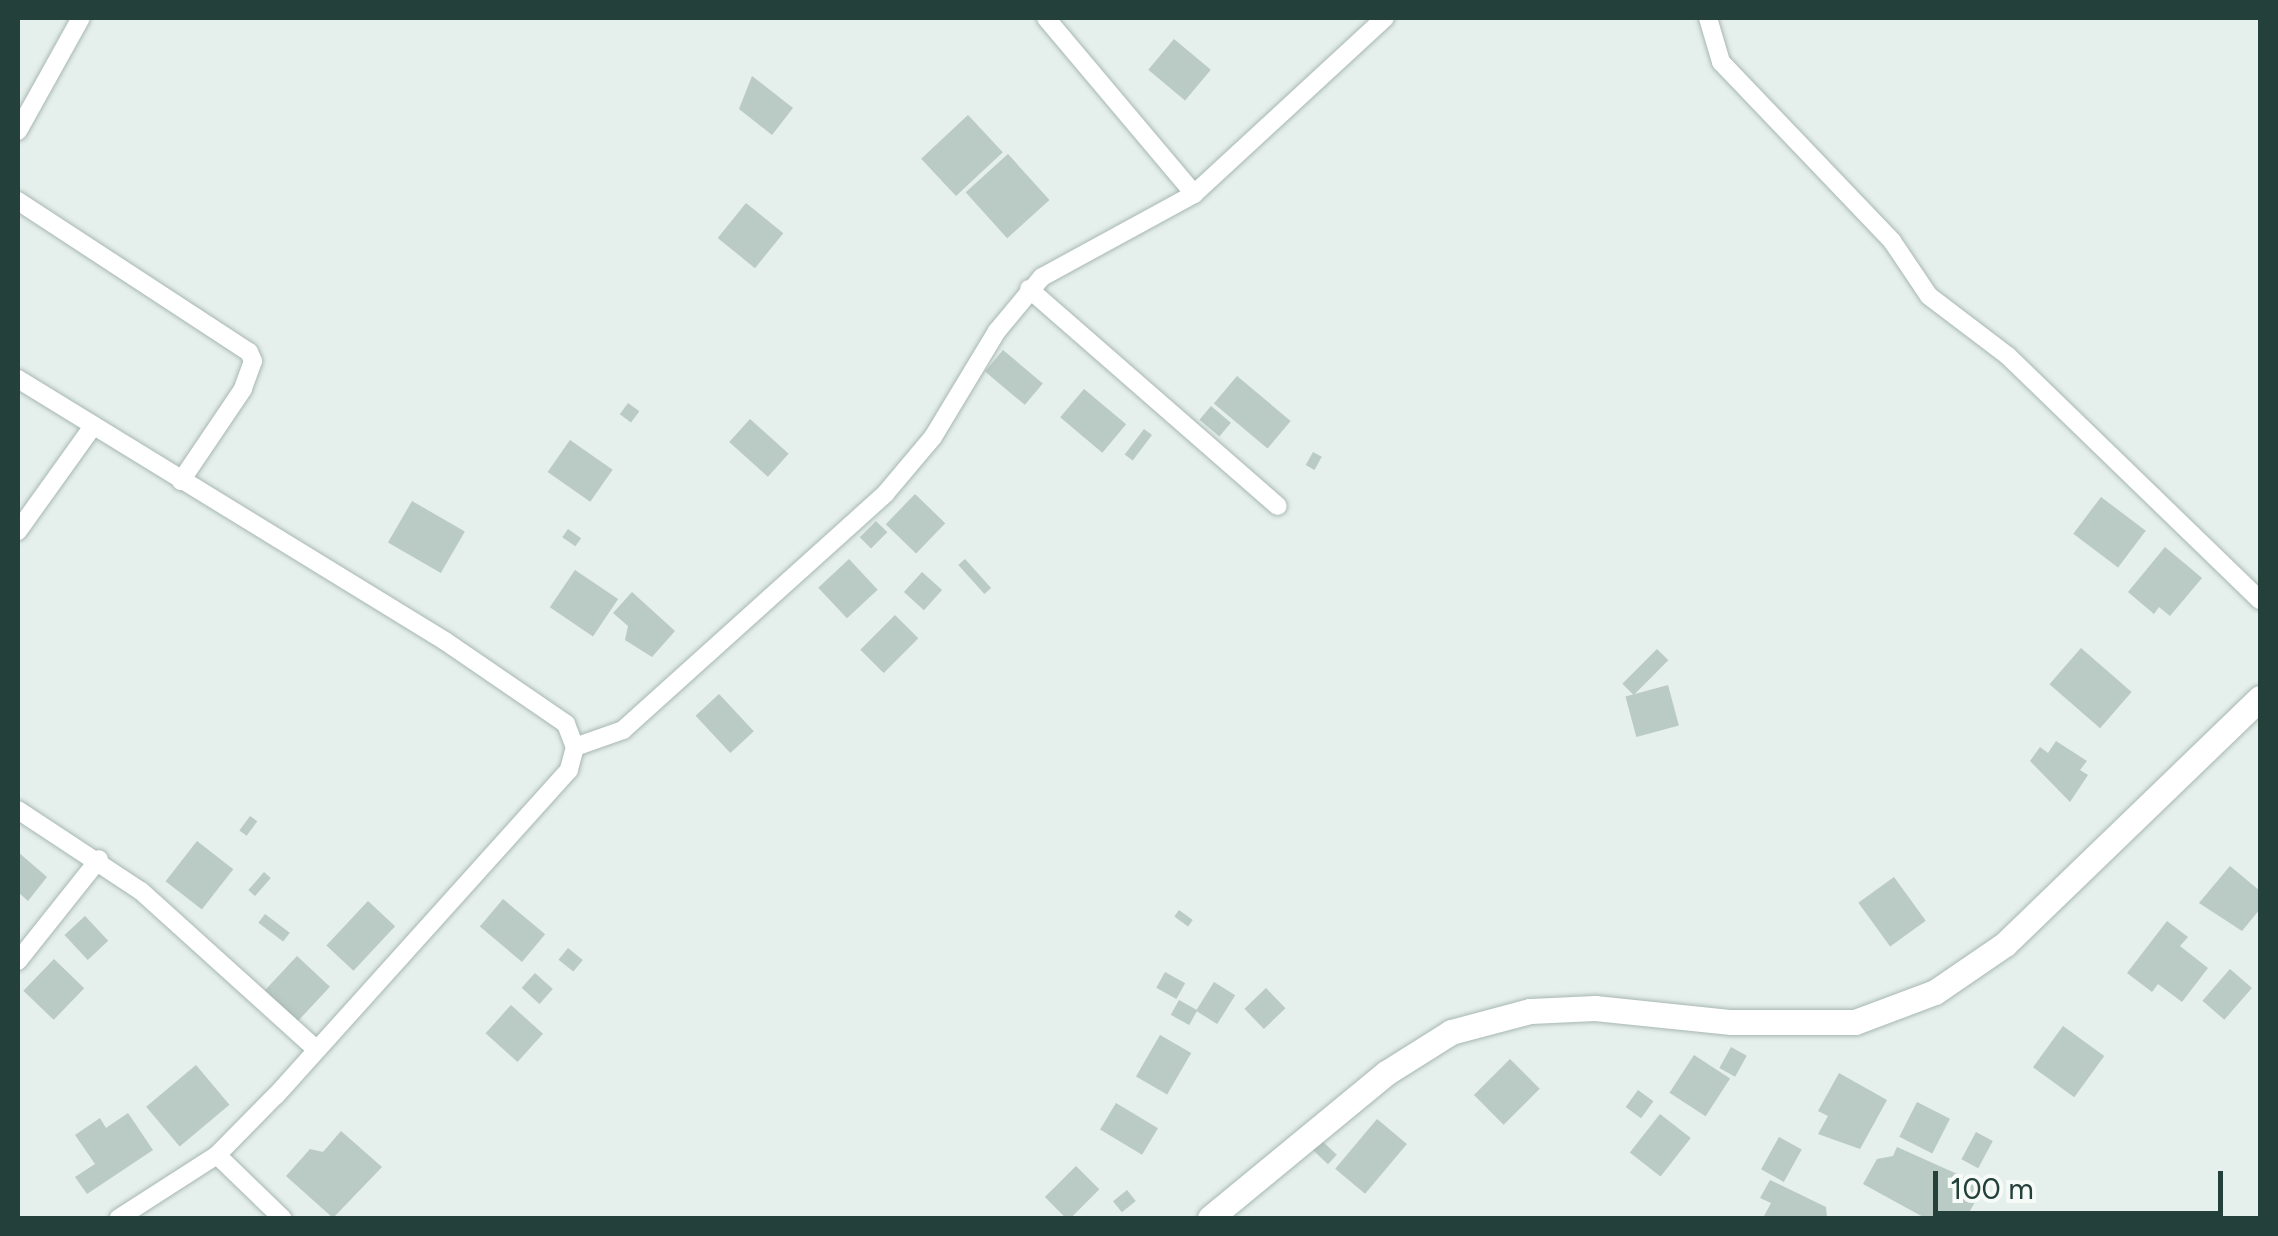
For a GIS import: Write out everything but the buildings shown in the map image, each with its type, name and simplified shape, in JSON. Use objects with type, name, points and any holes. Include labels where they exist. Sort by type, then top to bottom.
[{"type":"street","points":[[18,130],[81,18]]},
{"type":"street","points":[[1046,18],[1194,194]]},
{"type":"street","points":[[576,747],[624,730],[885,494],[933,437],[1029,289],[1070,258],[1157,219],[1194,194],[1385,18]]},
{"type":"street","points":[[1708,18],[1721,62],[1892,241],[1929,296],[2008,356],[2260,600]]},
{"type":"street","points":[[18,201],[249,352],[253,361],[243,389],[180,482]]},
{"type":"street","points":[[1029,289],[1278,506]]},
{"type":"street","points":[[18,379],[512,686],[566,724],[576,747],[569,770],[216,1155],[119,1218]]},
{"type":"street","points":[[18,530],[94,425]]},
{"type":"street","points":[[1210,1218],[1386,1073],[1451,1032],[1530,1011],[1595,1008],[1732,1022],[1855,1022],[1935,992],[2004,944],[2260,698]]},
{"type":"street","points":[[18,810],[100,859],[316,1049]]},
{"type":"street","points":[[18,961],[100,859]]},
{"type":"street","points":[[216,1155],[282,1218]]}]
